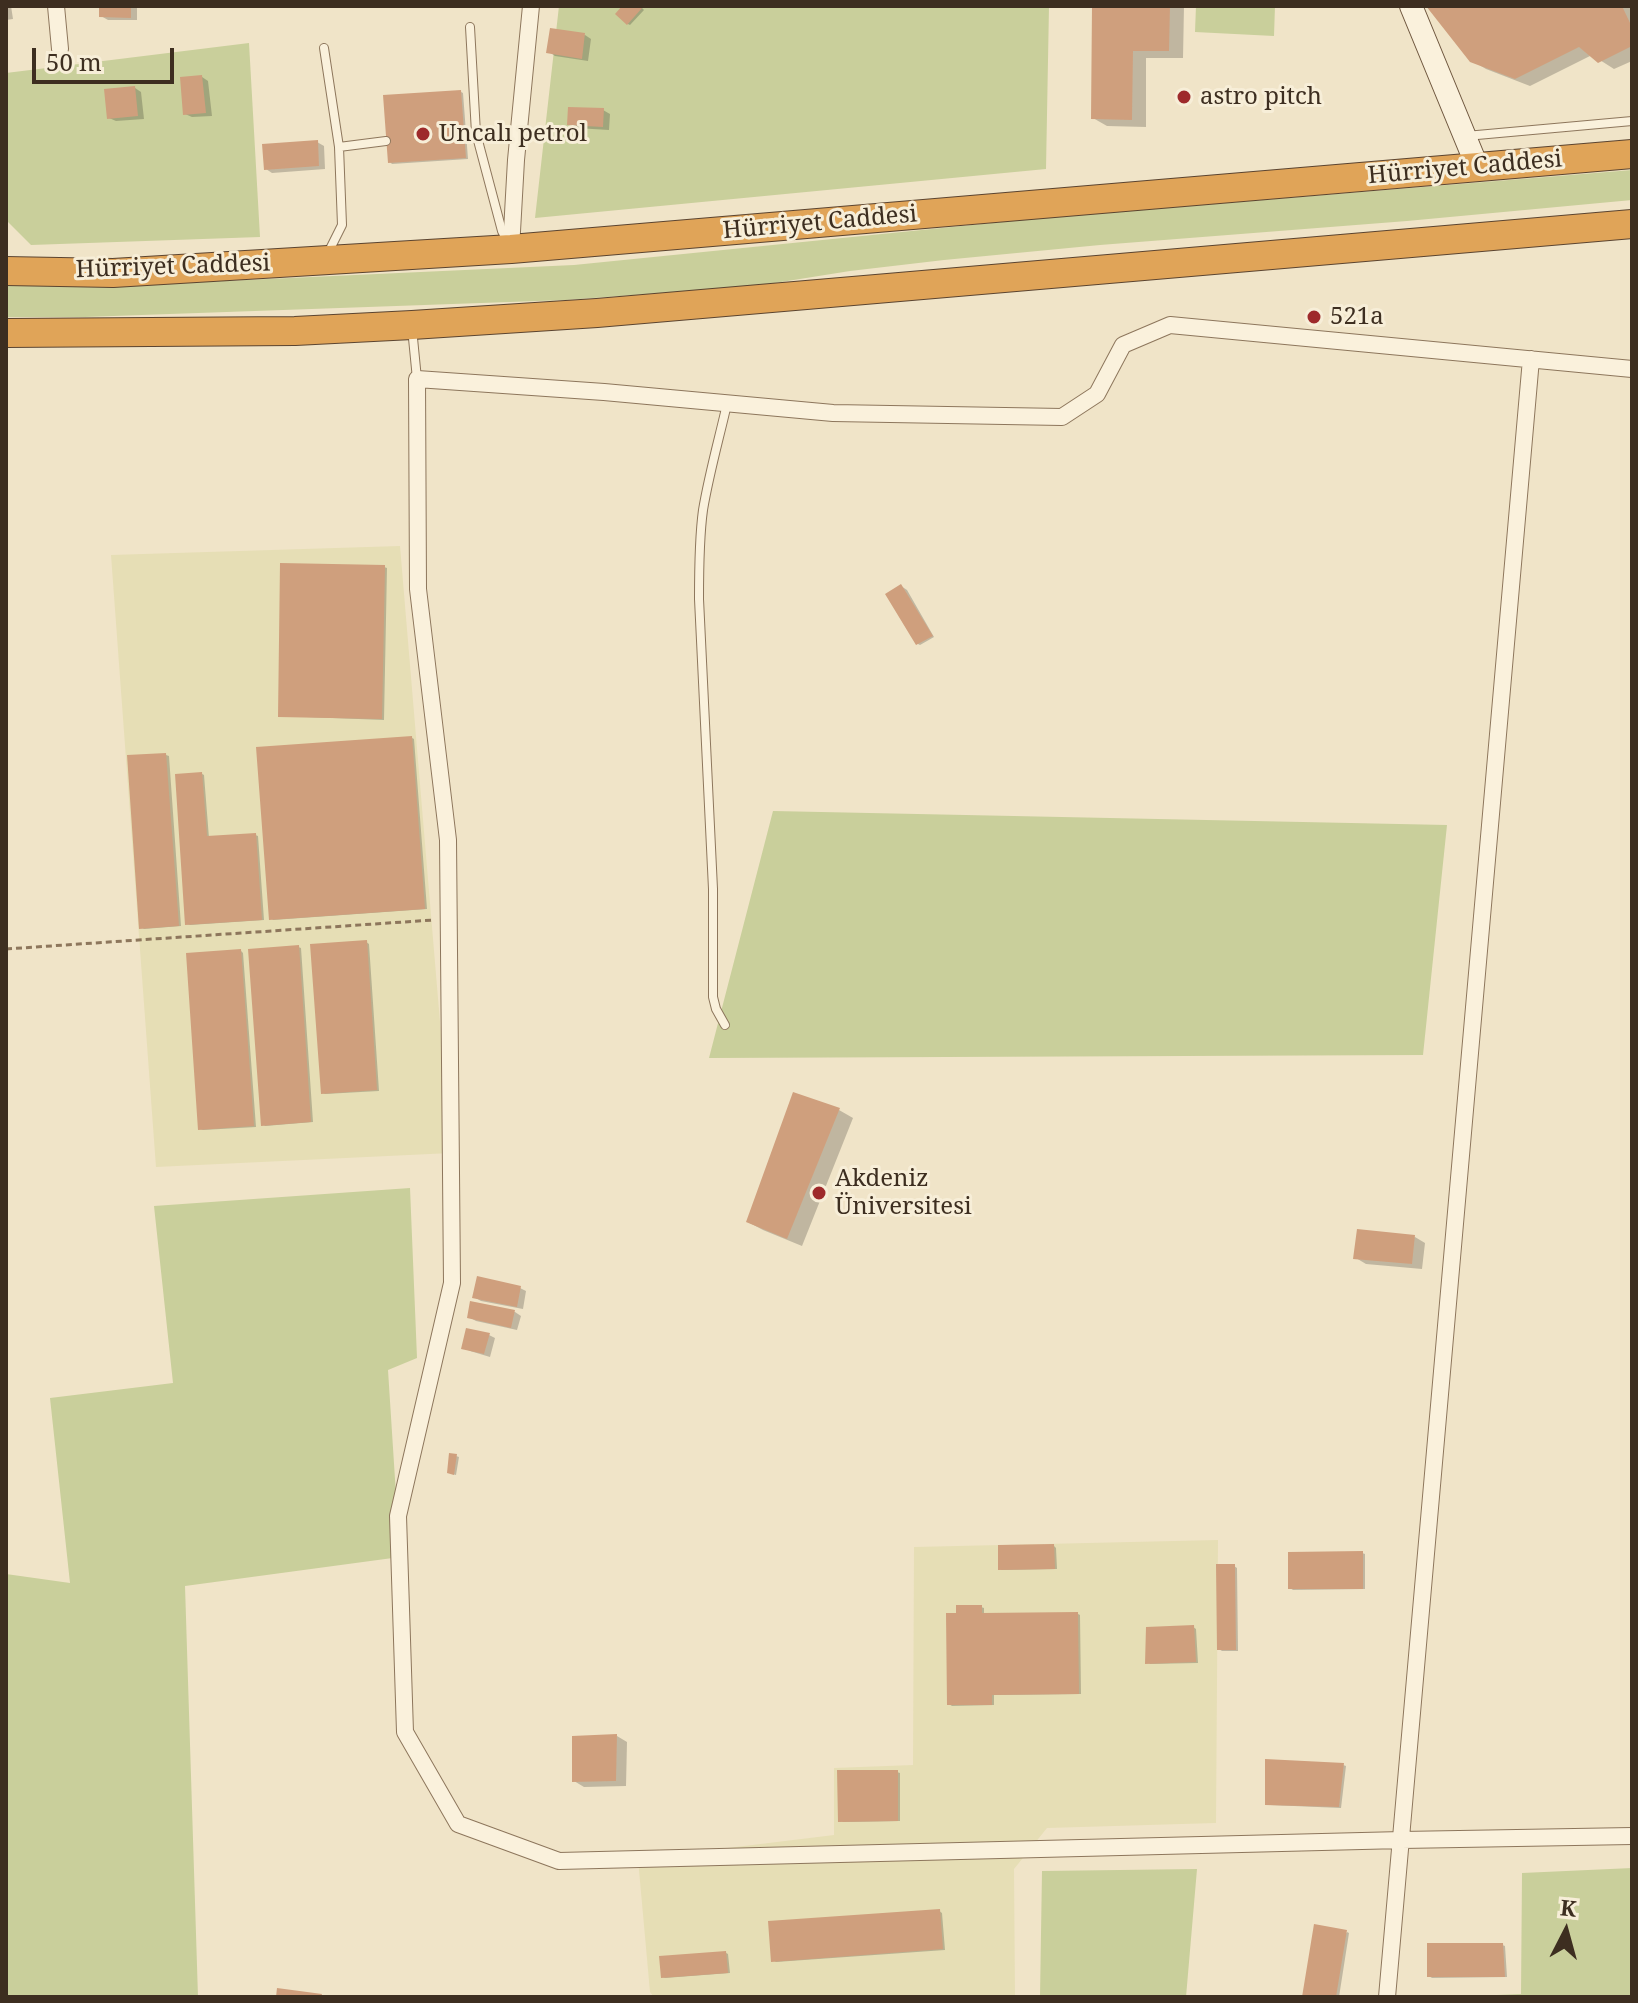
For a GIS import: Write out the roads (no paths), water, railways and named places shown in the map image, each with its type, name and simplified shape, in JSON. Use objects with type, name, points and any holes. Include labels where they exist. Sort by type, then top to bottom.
[{"type":"highway","name":"Hürriyet Caddesi","points":[[16,268],[113,273],[511,249],[1632,154]]},
{"type":"highway","points":[[6,333],[295,331],[412,325],[629,310],[1632,224]]},
{"type":"street","points":[[56,6],[60,49]]},
{"type":"street","points":[[511,249],[531,6]]},
{"type":"street","points":[[1411,6],[1477,166]]},
{"type":"street","points":[[1632,369],[1170,325],[1123,345],[1097,394],[1062,417],[833,413],[417,379],[418,589],[448,840],[452,1283],[398,1516],[405,1732],[458,1824],[559,1861],[1632,1836]]},
{"type":"street","points":[[1387,1997],[1531,359]]},
{"type":"lane","points":[[470,27],[476,133],[502,231],[511,249]]},
{"type":"lane","points":[[324,48],[339,147],[342,225],[324,260]]},
{"type":"lane","points":[[1465,136],[1632,121]]},
{"type":"lane","points":[[464,134],[476,133]]},
{"type":"lane","points":[[339,147],[386,141]]},
{"type":"lane","points":[[412,325],[417,379]]},
{"type":"lane","points":[[725,1025],[713,997],[713,889],[699,567],[708,483],[727,403]]},
{"type":"place","name":"astro pitch","points":[[1184,97]]},
{"type":"place","name":"Uncalı petrol","points":[[423,134]]},
{"type":"place","name":"521a","points":[[1314,317]]},
{"type":"place","name":"Akdeniz Üniversitesi","points":[[819,1193]]}]
